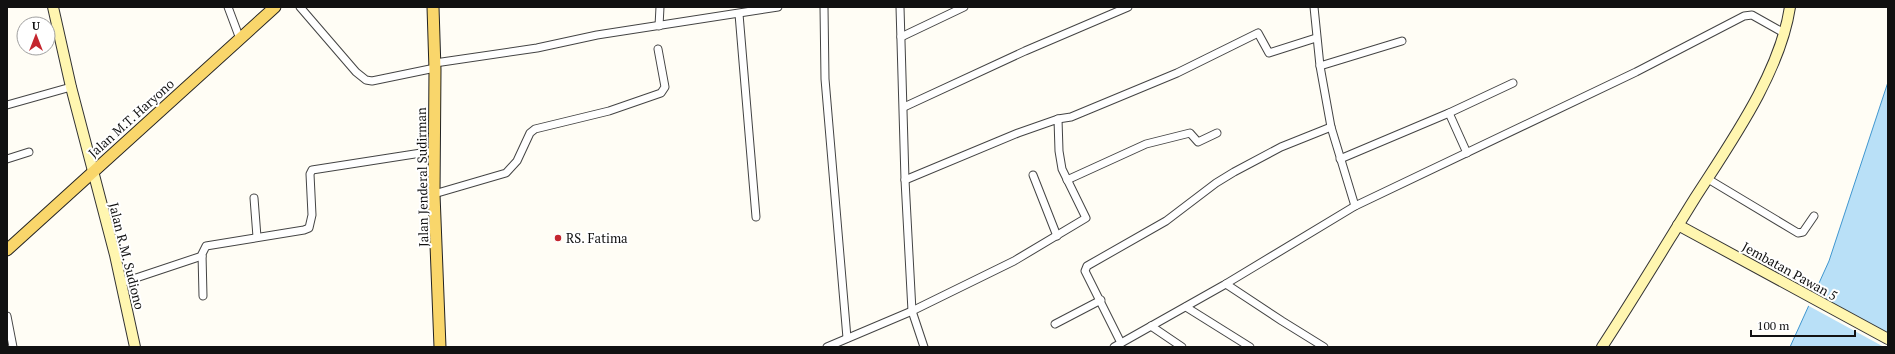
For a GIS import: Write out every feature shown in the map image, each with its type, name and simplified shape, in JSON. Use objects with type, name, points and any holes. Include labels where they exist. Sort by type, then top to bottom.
[{"type":"main road","name":"Jalan M.T. Haryono","points":[[7,250],[275,7]]},
{"type":"main road","name":"Jalan Jenderal Sudirman","points":[[433,7],[435,65],[434,194],[437,347]]},
{"type":"street","name":"Jalan R.M. Sudiono","points":[[53,7],[121,283],[135,347]]},
{"type":"street","points":[[228,7],[240,39]]},
{"type":"street","points":[[300,7],[356,72],[366,80],[377,80],[435,65],[538,48],[597,35],[778,7]]},
{"type":"street","points":[[659,26],[660,7]]},
{"type":"street","points":[[824,7],[825,79],[847,338]]},
{"type":"street","points":[[900,7],[905,180],[912,311],[924,347]]},
{"type":"street","points":[[901,38],[964,7]]},
{"type":"street","points":[[904,107],[1025,51],[1128,7]]},
{"type":"street","points":[[1314,7],[1316,38],[1331,127],[1355,206]]},
{"type":"street","points":[[1602,347],[1708,179],[1764,83],[1784,33],[1790,7]]},
{"type":"street","points":[[739,14],[756,217]]},
{"type":"street","points":[[1114,347],[1226,284],[1355,206],[1636,72],[1744,16],[1752,15],[1784,33]]},
{"type":"street","points":[[905,180],[1018,133],[1071,117],[1176,72],[1258,33],[1260,34],[1268,53],[1316,38]]},
{"type":"street","points":[[1320,66],[1402,41]]},
{"type":"street","points":[[434,194],[506,173],[514,166],[530,133],[535,129],[623,107],[661,93],[665,87],[658,49]]},
{"type":"street","points":[[1340,159],[1449,113],[1513,83]]},
{"type":"street","points":[[7,105],[72,87]]},
{"type":"street","points":[[1449,113],[1467,153]]},
{"type":"street","points":[[827,347],[912,311],[1014,261],[1086,218],[1067,180],[1060,158],[1058,120]]},
{"type":"street","points":[[1121,343],[1101,300],[1085,271],[1087,266],[1166,222],[1216,183],[1234,172],[1281,147],[1331,127]]},
{"type":"street","points":[[1067,180],[1153,142],[1190,133],[1199,142],[1217,133]]},
{"type":"street","points":[[7,159],[29,152]]},
{"type":"street","points":[[203,296],[202,256],[204,248],[210,245],[309,228],[312,215],[310,174],[312,170],[434,152]]},
{"type":"street","points":[[1033,175],[1057,236]]},
{"type":"street","points":[[1708,179],[1798,234],[1803,232],[1814,216]]},
{"type":"street","points":[[254,198],[256,237]]},
{"type":"street","name":"Jembatan Pawan 5","points":[[1678,225],[1888,339]]},
{"type":"street","points":[[121,283],[202,256]]},
{"type":"street","points":[[1226,284],[1282,322],[1324,347]]},
{"type":"street","points":[[1055,324],[1101,300]]},
{"type":"street","points":[[1186,307],[1250,347]]},
{"type":"street","points":[[7,316],[13,347]]},
{"type":"street","points":[[1151,326],[1182,347]]},
{"type":"water","points":[[1888,82],[1888,347],[1790,347],[1829,261]]},
{"type":"pier","points":[[1812,294],[1888,337],[1888,347],[1884,347],[1807,305]]},
{"type":"place","name":"RS. Fatima","points":[[558,238]]}]
